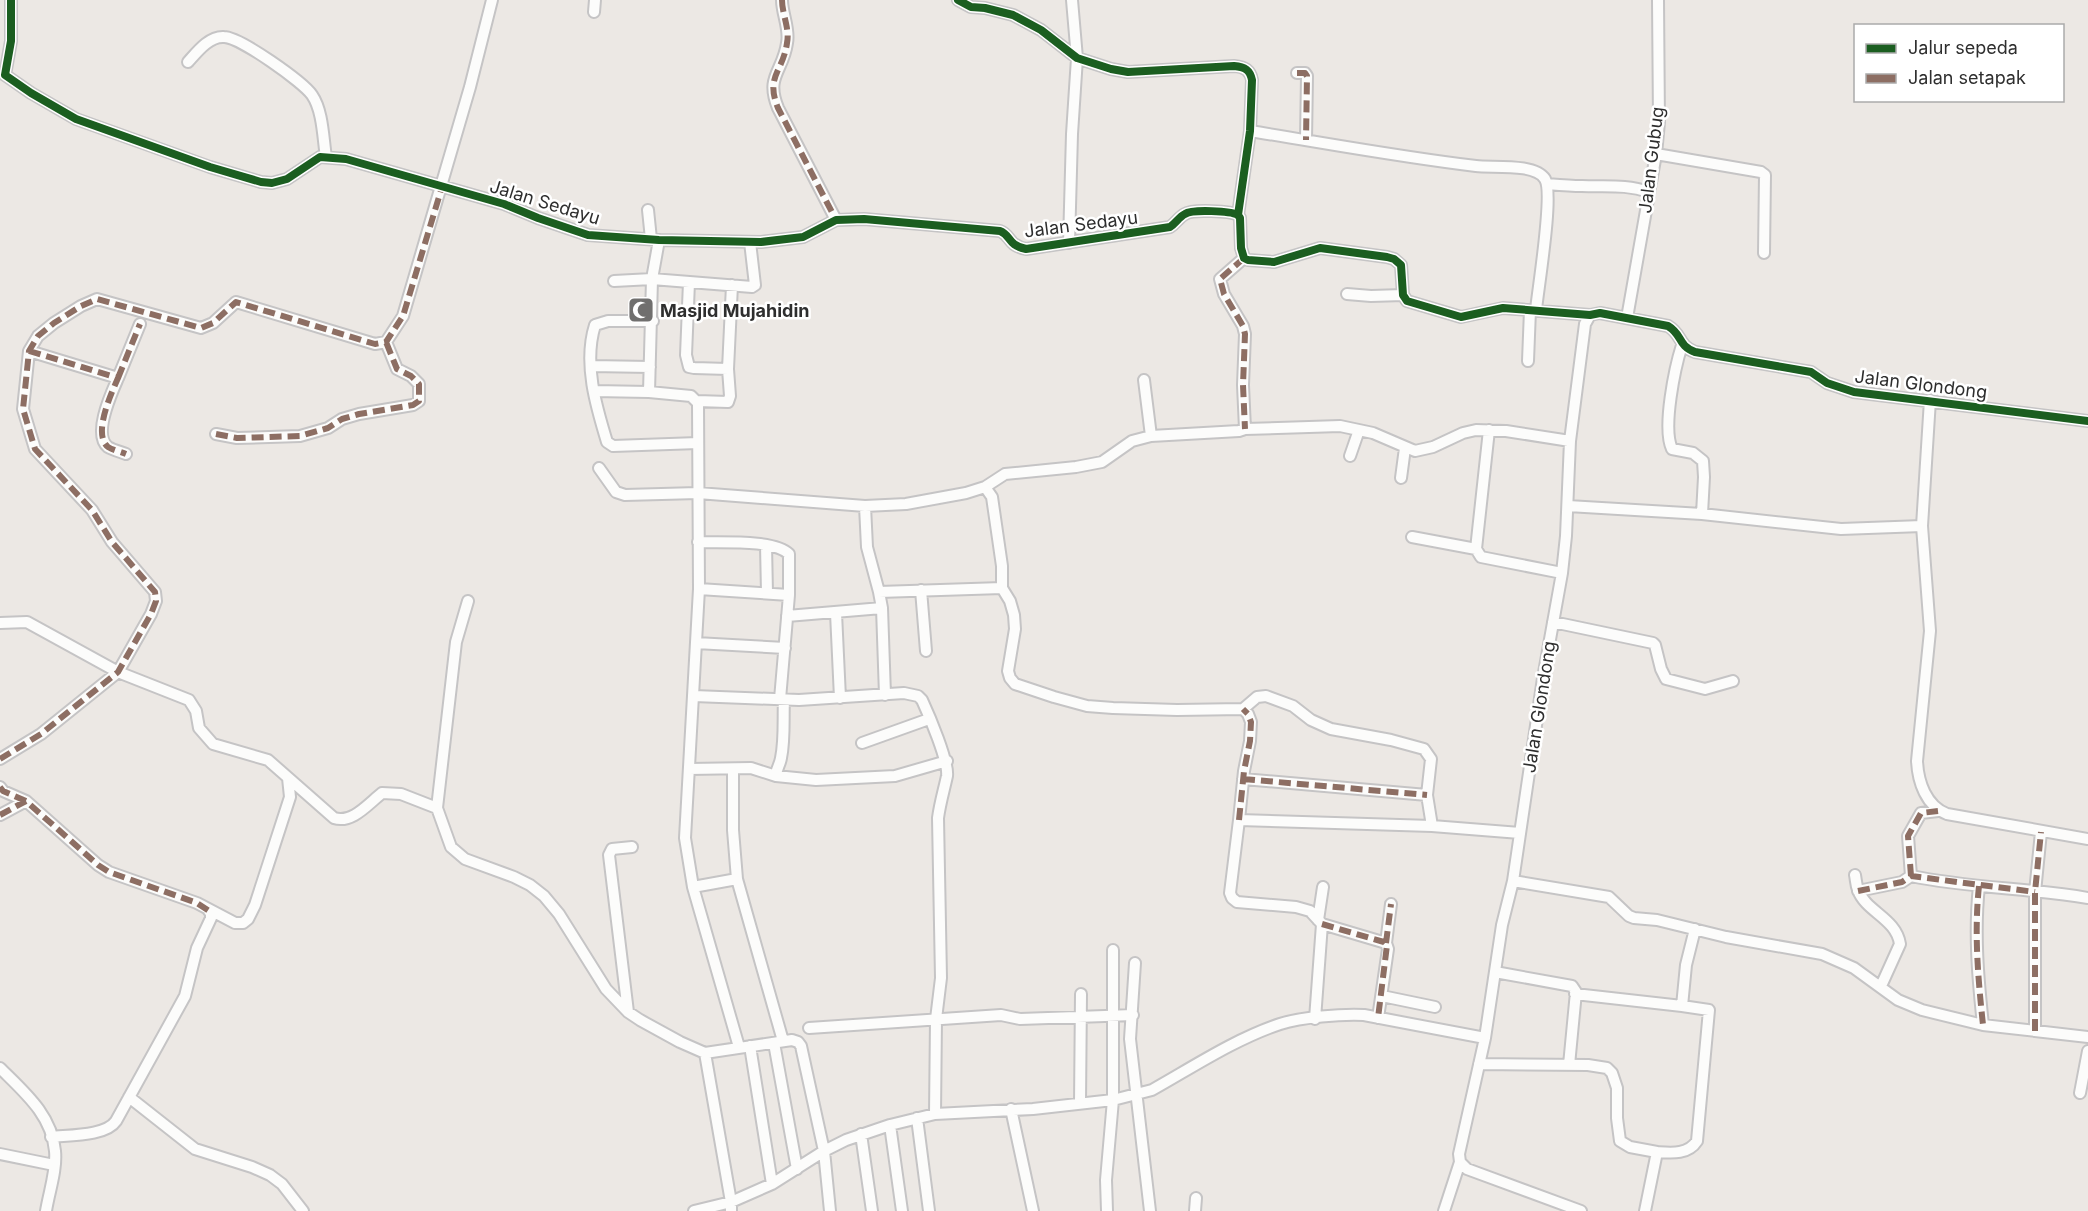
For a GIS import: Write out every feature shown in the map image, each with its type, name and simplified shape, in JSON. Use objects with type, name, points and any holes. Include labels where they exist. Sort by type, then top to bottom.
[{"type":"street","points":[[11,0],[11,41],[2,73],[76,119],[210,167],[261,182],[272,183],[287,178],[315,159],[326,157],[317,108],[312,95],[302,84],[280,68],[234,39],[224,36],[212,39],[188,62]]},
{"type":"street","points":[[0,759],[41,734],[118,672],[156,601],[155,592],[112,542],[92,510],[35,449],[23,409],[29,351],[38,336],[81,306],[97,299],[201,328],[213,323],[236,302],[375,344],[386,342],[403,316],[442,187],[492,0]]},
{"type":"street","points":[[594,12],[595,0]]},
{"type":"street","points":[[782,0],[788,42],[772,82],[772,90],[778,108],[836,220]]},
{"type":"street","points":[[958,0],[971,7],[1013,15],[1041,30],[1077,58],[1111,69],[1128,72],[1234,66],[1247,69],[1251,73],[1252,80],[1250,131],[1238,215],[1241,226],[1241,248],[1245,258],[1252,261],[1274,262],[1320,248],[1387,257],[1394,259],[1401,266],[1403,295],[1407,301],[1456,317],[1499,308],[1590,315]]},
{"type":"street","name":"Jalan Sedayu","points":[[1069,243],[1077,58],[1072,0]]},
{"type":"street","name":"Jalan Gubug","points":[[1627,318],[1656,154],[1659,122],[1658,0]]},
{"type":"street","points":[[1297,73],[1304,72],[1307,76],[1305,140]]},
{"type":"street","points":[[1250,131],[1374,153],[1477,166],[1530,169],[1544,177],[1547,184],[1548,207],[1528,361]]},
{"type":"street","points":[[1656,154],[1761,172],[1765,175],[1764,253]]},
{"type":"street","name":"Jalan Sedayu","points":[[326,157],[346,159],[504,204],[588,235],[655,240],[750,242],[803,237],[836,220],[864,219],[1000,231],[1005,233],[1014,244],[1026,249],[1170,227],[1183,214],[1189,212],[1226,212],[1238,215]]},
{"type":"street","points":[[1547,184],[1634,186],[1649,192]]},
{"type":"street","points":[[648,210],[655,240],[649,392]]},
{"type":"street","points":[[614,281],[652,279],[748,287],[755,285],[750,242]]},
{"type":"street","points":[[1245,258],[1220,279],[1224,294],[1243,326],[1245,334],[1243,385],[1245,429]]},
{"type":"street","points":[[689,282],[686,355],[689,367],[728,369]]},
{"type":"street","points":[[594,392],[649,392],[691,396],[697,401],[728,402],[732,285]]},
{"type":"street","points":[[1347,294],[1403,295]]},
{"type":"street","name":"Jalan Glondong","points":[[1444,1211],[1460,1162],[1459,1154],[1485,1038],[1502,925],[1514,881],[1543,678],[1562,573],[1568,506],[1570,441],[1583,333],[1590,315],[1600,313],[1668,326],[1678,333],[1685,348],[1695,352],[1811,372],[1827,383],[1854,392],[2088,421]]},
{"type":"street","points":[[652,321],[608,321],[595,325],[591,366],[594,392],[597,409],[609,444],[698,443]]},
{"type":"street","points":[[126,454],[107,446],[102,438],[104,409],[140,324]]},
{"type":"street","points":[[216,435],[237,438],[300,436],[328,428],[342,419],[359,414],[413,405],[418,401],[420,384],[397,369],[386,342]]},
{"type":"street","points":[[1682,345],[1672,391],[1670,442],[1672,449],[1693,453],[1703,460],[1702,514]]},
{"type":"street","points":[[29,351],[118,378]]},
{"type":"street","points":[[591,366],[650,367]]},
{"type":"street","points":[[1144,380],[1152,436]]},
{"type":"street","points":[[1930,400],[1922,526],[1930,631],[1917,774],[1921,787],[1938,811]]},
{"type":"street","points":[[697,401],[699,589],[685,838],[693,888],[745,1047],[772,1184]]},
{"type":"street","points":[[599,468],[616,492],[621,494],[698,494],[865,506],[935,500],[985,487],[1005,474],[1076,468],[1102,462],[1132,441],[1152,436],[1245,429],[1340,426],[1373,433],[1415,451],[1424,450],[1463,433],[1476,430],[1570,441]]},
{"type":"street","points":[[1350,456],[1359,430]]},
{"type":"street","points":[[1489,430],[1476,549],[1481,557],[1562,573]]},
{"type":"street","points":[[1401,478],[1405,447]]},
{"type":"street","points":[[985,487],[992,497],[1002,566],[1002,588],[1010,601],[1014,615],[1015,629],[1008,671],[1010,678],[1016,684],[1034,692],[1087,706],[1167,710],[1243,709],[1257,697],[1266,696],[1293,706],[1311,720],[1331,729],[1391,740],[1424,749],[1431,759],[1427,795],[1432,826]]},
{"type":"street","points":[[865,506],[867,547],[882,608],[885,695]]},
{"type":"street","points":[[1568,506],[1702,514],[1841,529],[1922,526]]},
{"type":"street","points":[[1412,537],[1476,549]]},
{"type":"street","points":[[699,542],[766,545],[783,549],[789,554],[789,595],[782,699],[783,745],[776,776]]},
{"type":"street","points":[[766,545],[767,593]]},
{"type":"street","points":[[879,592],[1002,588]]},
{"type":"street","points":[[699,589],[789,595]]},
{"type":"street","points":[[921,590],[926,651]]},
{"type":"street","points":[[468,601],[456,642],[437,808],[451,847],[465,859],[514,877],[530,885],[544,896],[559,914],[606,989],[628,1012],[680,1042],[705,1053],[795,1040],[801,1046],[824,1151],[830,1211]]},
{"type":"street","points":[[787,616],[836,614],[882,608]]},
{"type":"street","points":[[836,614],[840,698]]},
{"type":"street","points":[[0,623],[27,622],[118,672],[189,700],[196,711],[200,728],[213,744],[268,760],[329,814],[340,820],[351,817],[382,793],[401,794],[437,808]]},
{"type":"street","points":[[1553,622],[1653,643],[1663,675],[1672,681],[1705,689],[1733,681]]},
{"type":"street","points":[[696,643],[785,648]]},
{"type":"street","points":[[694,696],[782,699],[840,698],[904,693],[918,696],[925,706],[947,761],[947,775],[939,806],[938,828],[941,978],[936,1019],[935,1114]]},
{"type":"street","points":[[1243,709],[1251,722],[1230,893],[1232,898],[1238,902],[1296,907],[1310,911],[1320,922],[1386,943]]},
{"type":"street","points":[[862,743],[929,719]]},
{"type":"street","points":[[689,769],[751,768],[776,776],[816,780],[895,776],[947,761]]},
{"type":"street","points":[[733,769],[733,830],[737,879],[778,1042],[797,1169]]},
{"type":"street","points":[[0,787],[3,791],[26,801],[98,865],[109,872],[197,903],[235,923],[243,923],[248,919],[290,796],[288,778]]},
{"type":"street","points":[[1243,779],[1427,795]]},
{"type":"street","points":[[0,815],[26,801]]},
{"type":"street","points":[[1911,876],[1908,834],[1921,813],[1938,811],[2040,832],[2088,839]]},
{"type":"street","points":[[1239,820],[1432,826],[1520,833]]},
{"type":"street","points":[[2035,1031],[2034,892],[2040,832]]},
{"type":"street","points":[[628,1012],[609,855],[612,849],[632,847]]},
{"type":"street","points":[[1855,875],[1858,891],[1872,908],[1891,924],[1899,937],[1900,944],[1881,987]]},
{"type":"street","points":[[1858,891],[1902,882],[1911,876],[1979,886],[2034,892],[2048,891],[2088,898]]},
{"type":"street","points":[[693,888],[737,879]]},
{"type":"street","points":[[1514,881],[1609,897],[1634,918],[1657,920],[1822,954],[1854,968],[1898,1000],[1922,1010],[1983,1025],[2088,1037]]},
{"type":"street","points":[[1315,1018],[1323,886]]},
{"type":"street","points":[[1979,886],[1975,920],[1983,1025]]},
{"type":"street","points":[[1378,1018],[1388,949],[1386,943],[1391,904]]},
{"type":"street","points":[[51,1137],[112,1128],[185,996],[197,948],[211,918],[209,911]]},
{"type":"street","points":[[1682,1006],[1686,965],[1695,929]]},
{"type":"street","points":[[1107,1211],[1106,1180],[1113,1100],[1113,950]]},
{"type":"street","points":[[1135,963],[1130,1039],[1150,1211]]},
{"type":"street","points":[[1495,972],[1572,986],[1576,992],[1569,1065]]},
{"type":"street","points":[[1080,1103],[1082,994]]},
{"type":"street","points":[[1479,1064],[1569,1065],[1607,1068],[1612,1073],[1617,1088],[1620,1141],[1630,1146],[1657,1152],[1684,1151],[1694,1146],[1709,1010],[1575,994]]},
{"type":"street","points":[[1382,996],[1435,1008]]},
{"type":"street","points":[[1415,1024],[1419,1004]]},
{"type":"street","points":[[808,1028],[1001,1015],[1020,1019],[1133,1015]]},
{"type":"street","points":[[694,1211],[731,1206],[772,1184],[824,1151],[861,1134],[890,1125],[935,1114],[1033,1109],[1138,1095],[1152,1090],[1255,1034],[1283,1023],[1347,1015],[1415,1024],[1485,1038]]},
{"type":"street","points":[[2080,1093],[2088,1051]]},
{"type":"street","points":[[705,1053],[731,1206]]},
{"type":"street","points":[[0,1068],[35,1103],[46,1119],[55,1151],[46,1211]]},
{"type":"street","points":[[129,1097],[195,1149],[270,1175],[282,1184],[303,1211]]},
{"type":"street","points":[[1011,1109],[1033,1211]]},
{"type":"street","points":[[917,1118],[929,1211]]},
{"type":"street","points":[[890,1125],[902,1211]]},
{"type":"street","points":[[861,1134],[872,1211]]},
{"type":"street","points":[[1645,1211],[1657,1152]]},
{"type":"street","points":[[0,1154],[54,1165]]},
{"type":"street","points":[[1460,1162],[1467,1169],[1581,1211]]},
{"type":"street","points":[[1195,1211],[1196,1198]]},
{"type":"marked path","points":[[782,0],[788,38],[774,81],[774,97],[836,220]]},
{"type":"marked path","points":[[1297,73],[1305,73],[1307,76],[1306,140]]},
{"type":"marked path","points":[[0,759],[41,734],[118,672],[156,601],[155,592],[112,542],[92,510],[35,449],[23,409],[29,351],[38,336],[81,306],[97,299],[201,328],[213,323],[236,302],[375,344],[386,342],[403,316],[442,187]]},
{"type":"marked path","points":[[1244,258],[1220,279],[1224,294],[1243,326],[1245,334],[1243,385],[1245,429]]},
{"type":"marked path","points":[[118,378],[140,324]]},
{"type":"marked path","points":[[216,434],[237,438],[300,436],[328,428],[342,419],[359,414],[413,405],[419,401],[419,384],[411,376],[397,369],[386,342]]},
{"type":"marked path","points":[[29,351],[118,378],[105,413],[102,433],[108,447],[126,454]]},
{"type":"marked path","points":[[1239,820],[1251,722],[1243,709]]},
{"type":"marked path","points":[[1243,779],[1427,795]]},
{"type":"marked path","points":[[0,787],[3,791],[26,801],[98,865],[109,872],[197,903],[209,911]]},
{"type":"marked path","points":[[0,815],[26,801]]},
{"type":"marked path","points":[[1911,876],[1908,836],[1921,813],[1938,811]]},
{"type":"marked path","points":[[2035,1031],[2035,892],[2041,832]]},
{"type":"marked path","points":[[1858,891],[1902,882],[1911,876],[2035,892]]},
{"type":"marked path","points":[[1979,886],[1978,973],[1983,1025]]},
{"type":"marked path","points":[[1386,943],[1391,904]]},
{"type":"marked path","points":[[1322,924],[1384,942],[1387,945],[1378,1018]]},
{"type":"cycle path","points":[[11,0],[11,41],[5,75],[76,119],[210,167],[261,182],[272,183],[287,179],[320,157],[346,159],[504,204],[588,235],[659,240],[761,242],[803,237],[836,220],[864,219],[1000,231],[1012,243],[1026,249],[1170,227],[1183,215],[1195,211],[1228,212],[1238,215]]},
{"type":"cycle path","points":[[958,0],[971,7],[1013,15],[1041,30],[1077,58],[1111,69],[1128,72],[1234,66],[1246,70],[1252,80],[1250,131],[1238,215],[1241,248],[1244,258],[1248,260],[1274,262],[1320,248],[1387,257],[1401,265],[1403,295],[1407,301],[1461,317],[1503,308],[1590,315],[1600,313],[1668,326],[1673,329],[1685,346],[1695,352],[1811,372],[1827,383],[1854,392],[2088,421]]},
{"type":"place","name":"Masjid Mujahidin","points":[[641,310]]}]
